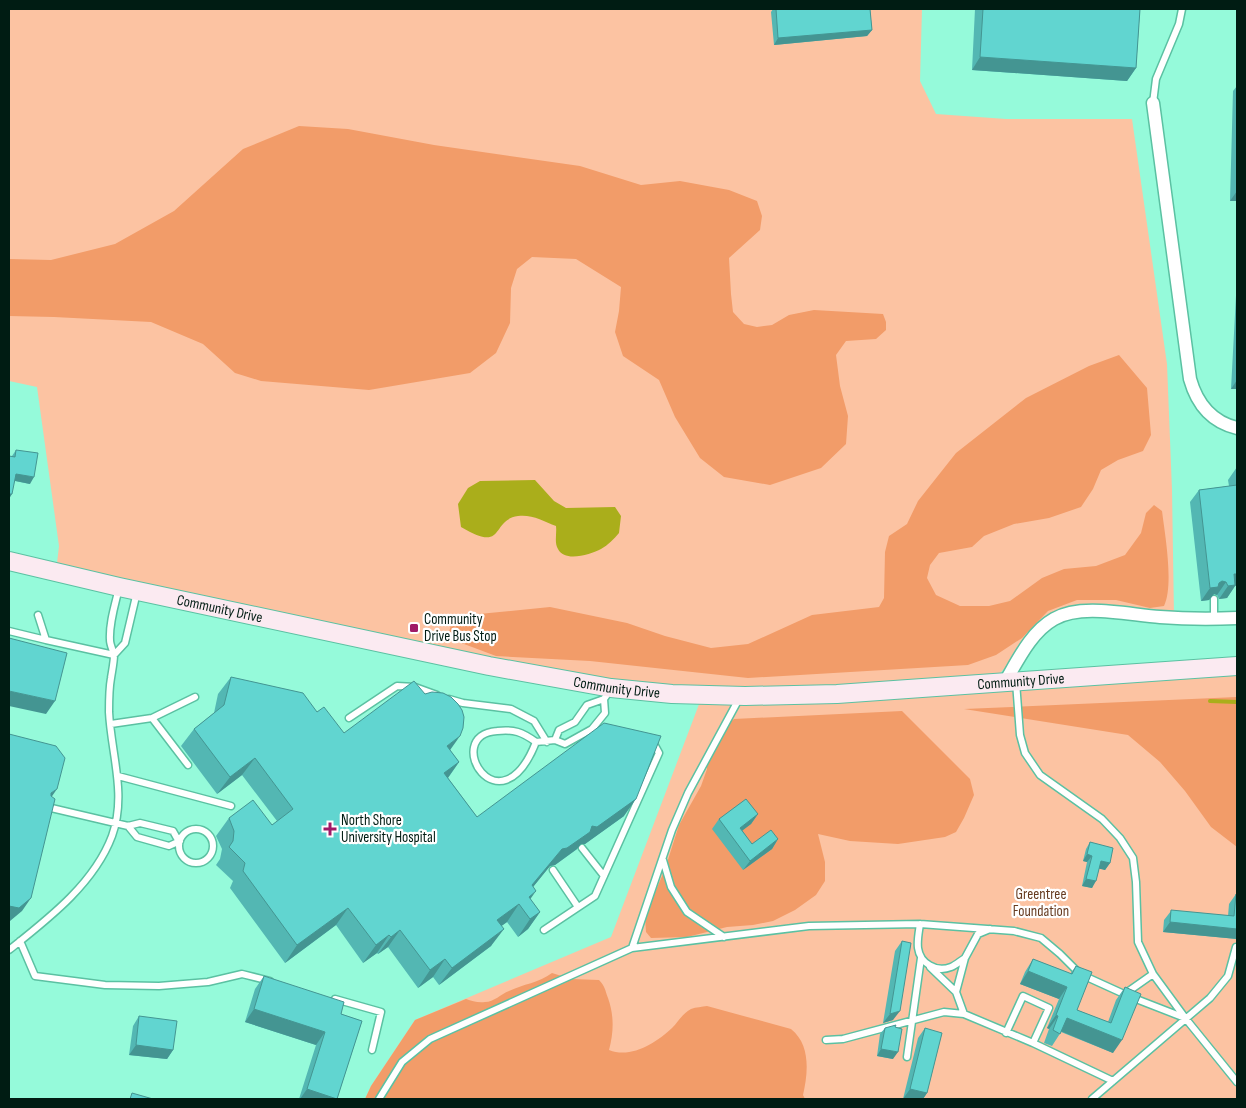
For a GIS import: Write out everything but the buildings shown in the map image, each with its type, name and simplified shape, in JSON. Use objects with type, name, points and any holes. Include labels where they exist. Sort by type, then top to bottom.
[{"type":"main road","name":"Community Drive","points":[[9,561],[137,591],[538,676],[608,694],[740,696],[837,694],[1237,666]]},
{"type":"street","points":[[1153,103],[1193,392],[1202,407],[1216,420],[1237,428]]},
{"type":"street","points":[[1011,681],[1032,640],[1054,619],[1068,613],[1090,611],[1161,617],[1237,618]]},
{"type":"lane","points":[[1153,103],[1156,79],[1179,24],[1182,9]]},
{"type":"lane","points":[[9,950],[56,912],[98,862],[112,836],[118,803],[118,776],[111,724],[109,688],[114,655],[110,642],[119,587]]},
{"type":"lane","points":[[114,655],[125,643],[137,591]]},
{"type":"lane","points":[[1214,599],[1214,619]]},
{"type":"lane","points":[[38,615],[46,640]]},
{"type":"lane","points":[[9,631],[114,655]]},
{"type":"lane","points":[[1011,681],[1025,754],[1040,775],[1102,819],[1120,838],[1133,858],[1136,882],[1138,942],[1153,974],[1186,1019],[1237,1082]]},
{"type":"lane","points":[[349,718],[397,686],[415,687],[463,703],[511,709],[534,722],[547,742]]},
{"type":"lane","points":[[536,742],[531,755],[518,772],[506,781],[494,781],[482,775],[473,757],[474,746],[482,736],[492,731],[522,732],[536,742],[555,740],[565,744],[592,729],[605,713],[608,694]]},
{"type":"lane","points":[[555,740],[559,730],[575,722],[587,705],[608,694]]},
{"type":"lane","points":[[632,948],[672,830],[688,793],[740,696]]},
{"type":"lane","points":[[111,724],[152,718],[195,697]]},
{"type":"lane","points":[[152,718],[188,765]]},
{"type":"lane","points":[[592,729],[602,731]]},
{"type":"lane","points":[[544,930],[595,896],[659,753],[654,744],[646,742]]},
{"type":"lane","points":[[118,776],[231,806]]},
{"type":"lane","points":[[47,807],[115,824],[128,826],[140,823],[173,832],[179,840],[182,856],[191,863],[202,863],[213,851],[212,840],[209,834],[199,829],[187,832],[179,840],[169,846],[137,837],[128,826]]},
{"type":"lane","points":[[582,848],[604,876]]},
{"type":"lane","points":[[662,859],[671,887],[687,912],[724,937]]},
{"type":"lane","points":[[553,870],[578,907]]},
{"type":"lane","points":[[379,1099],[402,1062],[430,1039],[632,948],[809,926],[920,924],[1014,931],[1041,938],[1080,974],[1186,1019]]},
{"type":"lane","points":[[907,1057],[920,958],[918,946],[920,924]]},
{"type":"lane","points":[[956,992],[965,958],[978,934],[991,928]]},
{"type":"lane","points":[[20,941],[35,976],[105,985],[160,986],[208,982],[242,974],[281,984]]},
{"type":"lane","points":[[1228,976],[1236,947]]},
{"type":"lane","points":[[920,958],[956,992],[964,1014]]},
{"type":"lane","points":[[930,966],[941,969],[951,967],[965,958]]},
{"type":"lane","points":[[1092,1099],[1210,998],[1228,976],[1237,969]]},
{"type":"lane","points":[[1124,994],[1153,974]]},
{"type":"lane","points":[[1006,1033],[1023,996],[1049,1008],[1033,1043]]},
{"type":"lane","points":[[326,997],[381,1012],[372,1050]]},
{"type":"lane","points":[[826,1040],[843,1039],[944,1012],[964,1014],[1033,1043],[1113,1082]]},
{"type":"green space","name":"Greentree Foundation","points":[[9,9],[922,9],[920,81],[936,114],[1006,119],[1132,119],[1167,364],[1174,616],[1090,610],[1040,629],[993,681],[1237,664],[1237,1099],[365,1099],[371,1086],[415,1020],[611,937],[704,691],[605,684],[56,572],[59,546],[37,387],[9,381]]},
{"type":"shaded area","points":[[299,126],[348,129],[434,145],[580,166],[641,185],[680,181],[729,190],[757,201],[762,216],[760,230],[729,258],[733,312],[744,324],[757,327],[772,325],[789,315],[814,310],[883,314],[886,322],[886,330],[876,339],[846,341],[836,355],[840,386],[848,416],[846,444],[821,468],[770,485],[724,477],[700,458],[675,417],[659,380],[623,356],[615,332],[621,287],[576,259],[532,257],[517,269],[511,288],[510,323],[496,353],[470,373],[369,390],[261,381],[235,373],[203,344],[151,322],[9,316],[9,259],[51,260],[115,244],[174,211],[243,149]]},
{"type":"shaded area","points":[[1119,355],[1147,388],[1151,435],[1143,451],[1118,460],[1101,470],[1093,489],[1081,507],[1049,518],[1014,524],[984,536],[972,547],[939,553],[930,565],[927,578],[936,595],[960,606],[989,606],[1010,601],[1042,578],[1064,569],[1096,566],[1125,555],[1141,533],[1146,513],[1154,505],[1162,511],[1167,546],[1169,573],[1167,597],[1164,606],[1150,608],[1116,600],[1077,600],[1048,611],[1022,638],[996,655],[968,665],[748,678],[590,661],[496,656],[456,641],[449,632],[452,622],[479,614],[550,607],[627,623],[665,636],[711,648],[748,644],[812,615],[879,607],[884,598],[885,552],[889,536],[907,524],[918,501],[956,453],[1026,398],[1089,366]]},
{"type":"shaded area","points":[[535,480],[554,501],[566,508],[615,507],[621,516],[619,533],[601,549],[585,555],[566,556],[561,553],[557,546],[556,526],[533,517],[518,516],[509,519],[496,533],[485,537],[461,527],[458,504],[468,488],[480,481]]},
{"type":"shaded area","points":[[1237,697],[1237,847],[1211,827],[1185,791],[1160,762],[1128,735],[964,709]]},
{"type":"shaded area","points":[[902,711],[970,779],[974,795],[956,832],[945,837],[898,844],[850,841],[818,834],[825,862],[825,881],[816,895],[795,910],[773,921],[753,925],[727,927],[687,937],[651,938],[646,932],[645,916],[665,869],[679,825],[701,786],[707,769],[707,750],[718,732],[734,719]]},
{"type":"shaded area","points":[[552,973],[571,979],[599,980],[601,982],[605,988],[612,1017],[612,1036],[609,1050],[617,1052],[634,1051],[651,1044],[672,1028],[688,1011],[693,1008],[707,1006],[791,1029],[802,1043],[805,1051],[807,1069],[803,1095],[805,1099],[365,1099],[371,1086],[415,1020],[466,999],[480,1002],[491,1001],[506,992],[542,979]]},
{"type":"waterway","points":[[1210,701],[1237,702]]},
{"type":"place","name":"Community Drive Bus Stop","points":[[414,628]]},
{"type":"place","name":"North Shore University Hospital","points":[[330,829]]}]
